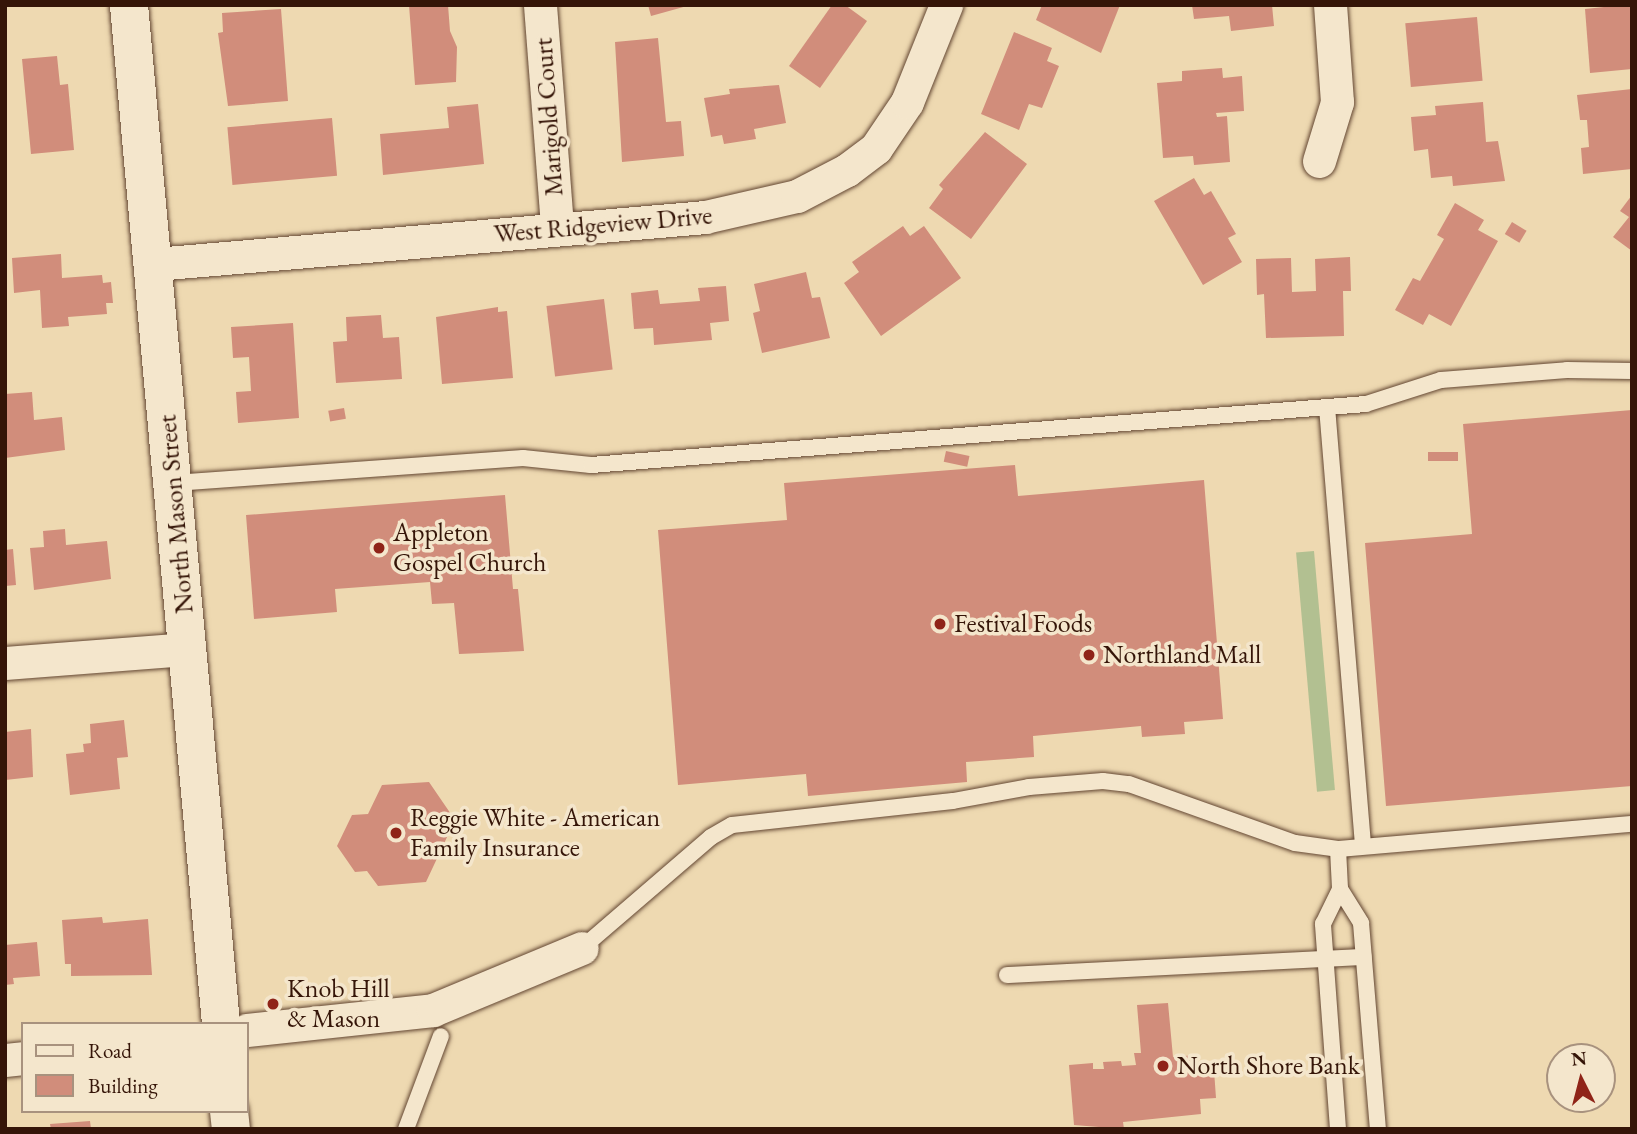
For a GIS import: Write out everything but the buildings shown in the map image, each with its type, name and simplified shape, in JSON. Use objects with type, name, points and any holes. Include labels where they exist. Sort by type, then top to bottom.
[{"type":"street","name":"North Mason Street","points":[[129,5],[155,264],[221,1022]]},
{"type":"street","name":"Marigold Court","points":[[540,5],[557,228]]},
{"type":"street","name":"West Ridgeview Drive","points":[[155,264],[753,210],[822,185],[876,148],[906,102],[946,5]]},
{"type":"street","points":[[1319,161],[1338,102],[1330,5]]},
{"type":"street","points":[[5,663],[188,649]]},
{"type":"street","points":[[248,1030],[433,1010],[582,948]]},
{"type":"lane","points":[[174,483],[523,458],[576,466],[1366,404],[1441,380],[1567,370],[1632,371]]},
{"type":"lane","points":[[1327,407],[1363,846]]},
{"type":"lane","points":[[582,948],[711,837],[749,820],[953,801],[1030,787],[1103,781],[1153,790],[1295,843],[1338,849],[1632,824]]},
{"type":"lane","points":[[1338,849],[1340,889],[1323,924],[1338,1129]]},
{"type":"lane","points":[[1340,889],[1361,923],[1378,1129]]},
{"type":"lane","points":[[1007,975],[1364,957]]},
{"type":"lane","points":[[406,1129],[440,1036]]},
{"type":"green space","points":[[1314,551],[1335,790],[1317,792],[1296,553]]},
{"type":"place","name":"Appleton Gospel Church","points":[[379,548]]},
{"type":"place","name":"Festival Foods","points":[[940,624]]},
{"type":"place","name":"Northland Mall","points":[[1089,655]]},
{"type":"place","name":"Reggie White - American Family Insurance","points":[[396,833]]},
{"type":"place","name":"Knob Hill & Mason","points":[[273,1004]]},
{"type":"place","name":"North Shore Bank","points":[[1163,1066]]}]
